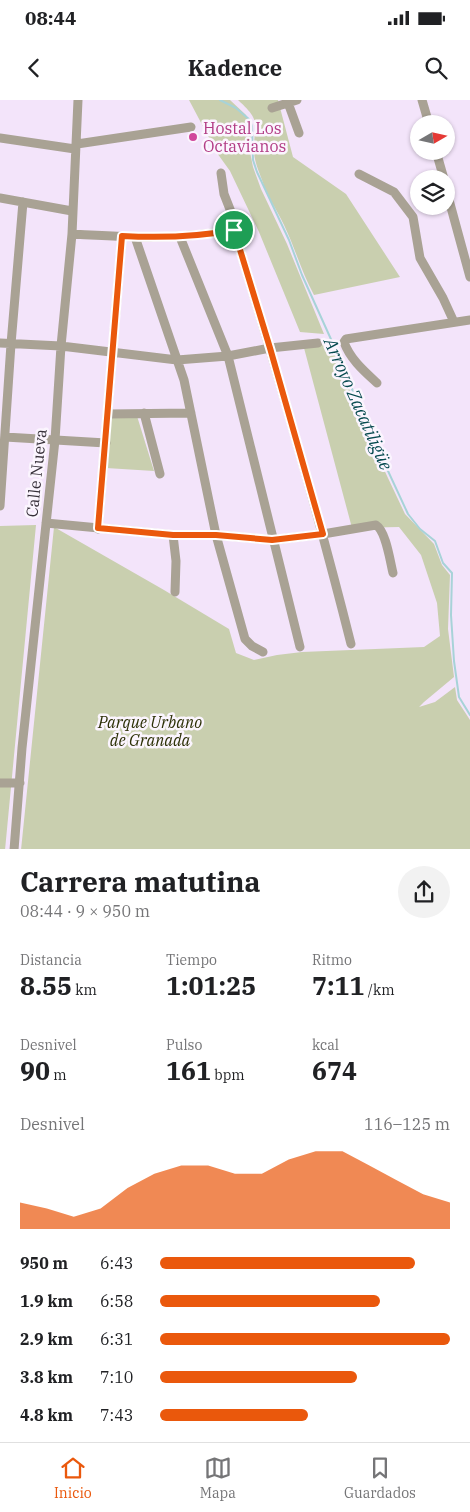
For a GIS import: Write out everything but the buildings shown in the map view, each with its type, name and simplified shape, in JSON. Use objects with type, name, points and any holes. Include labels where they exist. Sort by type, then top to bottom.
[{"type":"street","name":"Calle Nueva","points":[[14,849],[55,440],[61,346],[72,234],[78,100]]},
{"type":"street","points":[[272,108],[288,101],[297,100]]},
{"type":"street","points":[[422,100],[426,115]]},
{"type":"street","points":[[288,101],[299,133]]},
{"type":"street","points":[[0,138],[76,146],[191,127]]},
{"type":"street","points":[[222,173],[224,194],[323,534],[351,644]]},
{"type":"street","points":[[360,174],[394,192],[413,217],[420,258],[443,298],[454,322]]},
{"type":"street","points":[[0,198],[72,211]]},
{"type":"street","points":[[0,506],[23,202]]},
{"type":"street","points":[[453,215],[470,277]]},
{"type":"street","points":[[72,234],[180,237],[209,235],[234,230]]},
{"type":"street","points":[[98,528],[122,236]]},
{"type":"street","points":[[135,237],[184,380],[216,535],[245,639],[252,646],[263,652]]},
{"type":"street","points":[[180,237],[228,356],[300,647]]},
{"type":"street","points":[[377,383],[362,370],[347,349],[344,342],[346,339],[470,320]]},
{"type":"street","points":[[0,343],[61,346],[177,360],[228,356],[270,348],[318,343]]},
{"type":"street","points":[[108,414],[191,413]]},
{"type":"street","points":[[144,414],[160,474]]},
{"type":"street","points":[[6,437],[106,442]]},
{"type":"street","points":[[46,523],[173,535],[216,535],[272,540],[376,525],[384,536],[394,573]]},
{"type":"street","points":[[173,535],[176,561],[175,592]]},
{"type":"street","points":[[0,783],[20,782]]},
{"type":"green space","points":[[189,100],[230,100],[246,115],[252,128],[249,147],[253,167],[324,334],[300,332],[259,232],[230,171],[217,153]]},
{"type":"green space","points":[[238,100],[278,100],[293,157],[346,194],[400,277],[314,295],[258,170],[254,155],[254,118]]},
{"type":"green space","name":"Parque Urbano de Granada","points":[[326,339],[339,361],[362,423],[405,514],[434,544],[442,565],[450,575],[448,629],[454,677],[419,707],[435,702],[455,687],[457,700],[470,720],[470,849],[21,849],[54,527],[229,629],[236,653],[254,660],[302,652],[424,647],[440,636],[437,603],[421,555],[399,527],[352,528],[304,348]]},
{"type":"green space","points":[[137,416],[154,471],[106,468],[111,417]]},
{"type":"green space","points":[[36,525],[5,849],[0,849],[0,526]]},
{"type":"waterway","name":"Arroyo Zacatiligüe","points":[[220,100],[236,108],[250,120],[252,126],[253,160],[257,172],[289,240],[302,275],[369,430],[408,514],[420,529],[435,541],[443,563],[452,573],[451,615],[454,661],[459,697],[470,715]]},
{"type":"place","name":"Hostal Los Octavianos","points":[[193,137]]},
{"type":"route","points":[[234,230],[323,534],[272,540],[216,535],[173,535],[98,528],[122,236],[180,237],[209,235],[234,230]]}]
